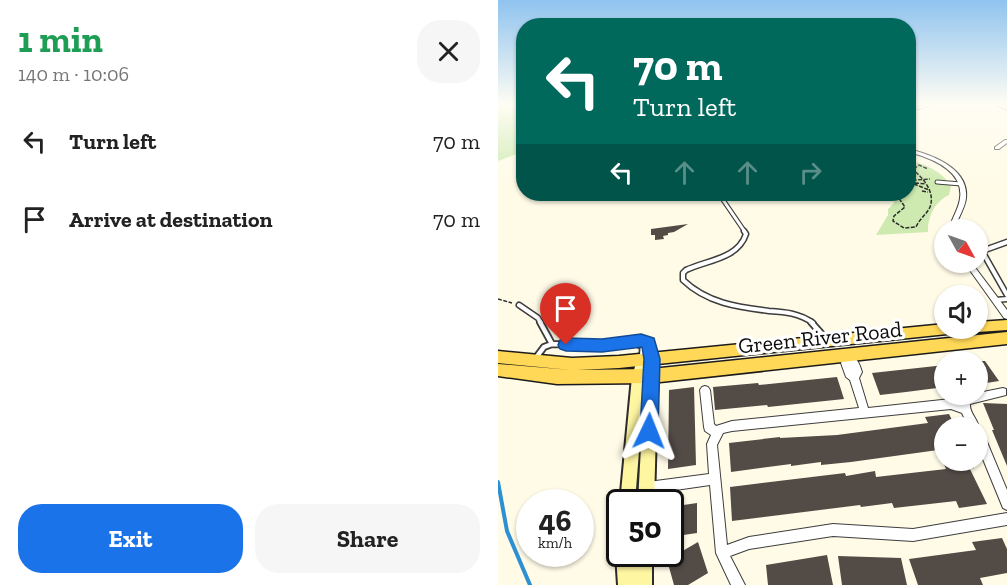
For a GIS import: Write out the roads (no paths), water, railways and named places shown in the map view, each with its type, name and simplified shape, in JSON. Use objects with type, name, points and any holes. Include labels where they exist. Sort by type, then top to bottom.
[{"type":"main road","points":[[988,326],[1007,325]]},
{"type":"main road","name":"Green River Road","points":[[498,357],[572,364],[647,360],[934,331]]},
{"type":"main road","points":[[848,356],[847,350],[852,346],[906,340],[934,332]]},
{"type":"main road","name":"Green River Road","points":[[498,370],[557,377],[644,376],[1007,338]]},
{"type":"main road","points":[[629,489],[647,360]]},
{"type":"main road","points":[[644,376],[647,489]]},
{"type":"main road","points":[[626,567],[627,585]]},
{"type":"main road","points":[[643,567],[643,585]]},
{"type":"street","points":[[997,148],[1007,141]]},
{"type":"street","points":[[916,155],[932,162],[960,181],[964,196],[956,219]]},
{"type":"street","points":[[975,273],[1007,316]]},
{"type":"street","points":[[848,356],[845,363],[849,374],[855,378],[865,413]]},
{"type":"street","points":[[705,390],[709,427],[717,433]]},
{"type":"street","points":[[969,417],[965,409],[966,400],[1003,392]]},
{"type":"street","points":[[738,585],[722,553],[712,444],[717,433],[732,426],[951,404],[965,409]]},
{"type":"street","points":[[988,458],[1007,504]]},
{"type":"street","points":[[671,489],[714,478]]},
{"type":"street","points":[[722,553],[749,543],[833,530],[913,535],[1007,519]]},
{"type":"lane","points":[[937,182],[960,181]]},
{"type":"lane","points":[[723,201],[746,234],[745,243],[738,251],[686,270],[683,273],[683,280],[690,289],[706,299],[808,318],[816,323],[827,340]]},
{"type":"lane","points":[[995,300],[1007,297],[982,251],[1007,242]]},
{"type":"lane","points":[[519,305],[538,318],[552,344]]},
{"type":"lane","points":[[533,362],[544,347],[552,344],[602,345],[641,341],[649,343],[647,360]]},
{"type":"lane","points":[[634,342],[643,347],[647,360]]},
{"type":"waterway","points":[[498,482],[507,531],[530,585]]}]
